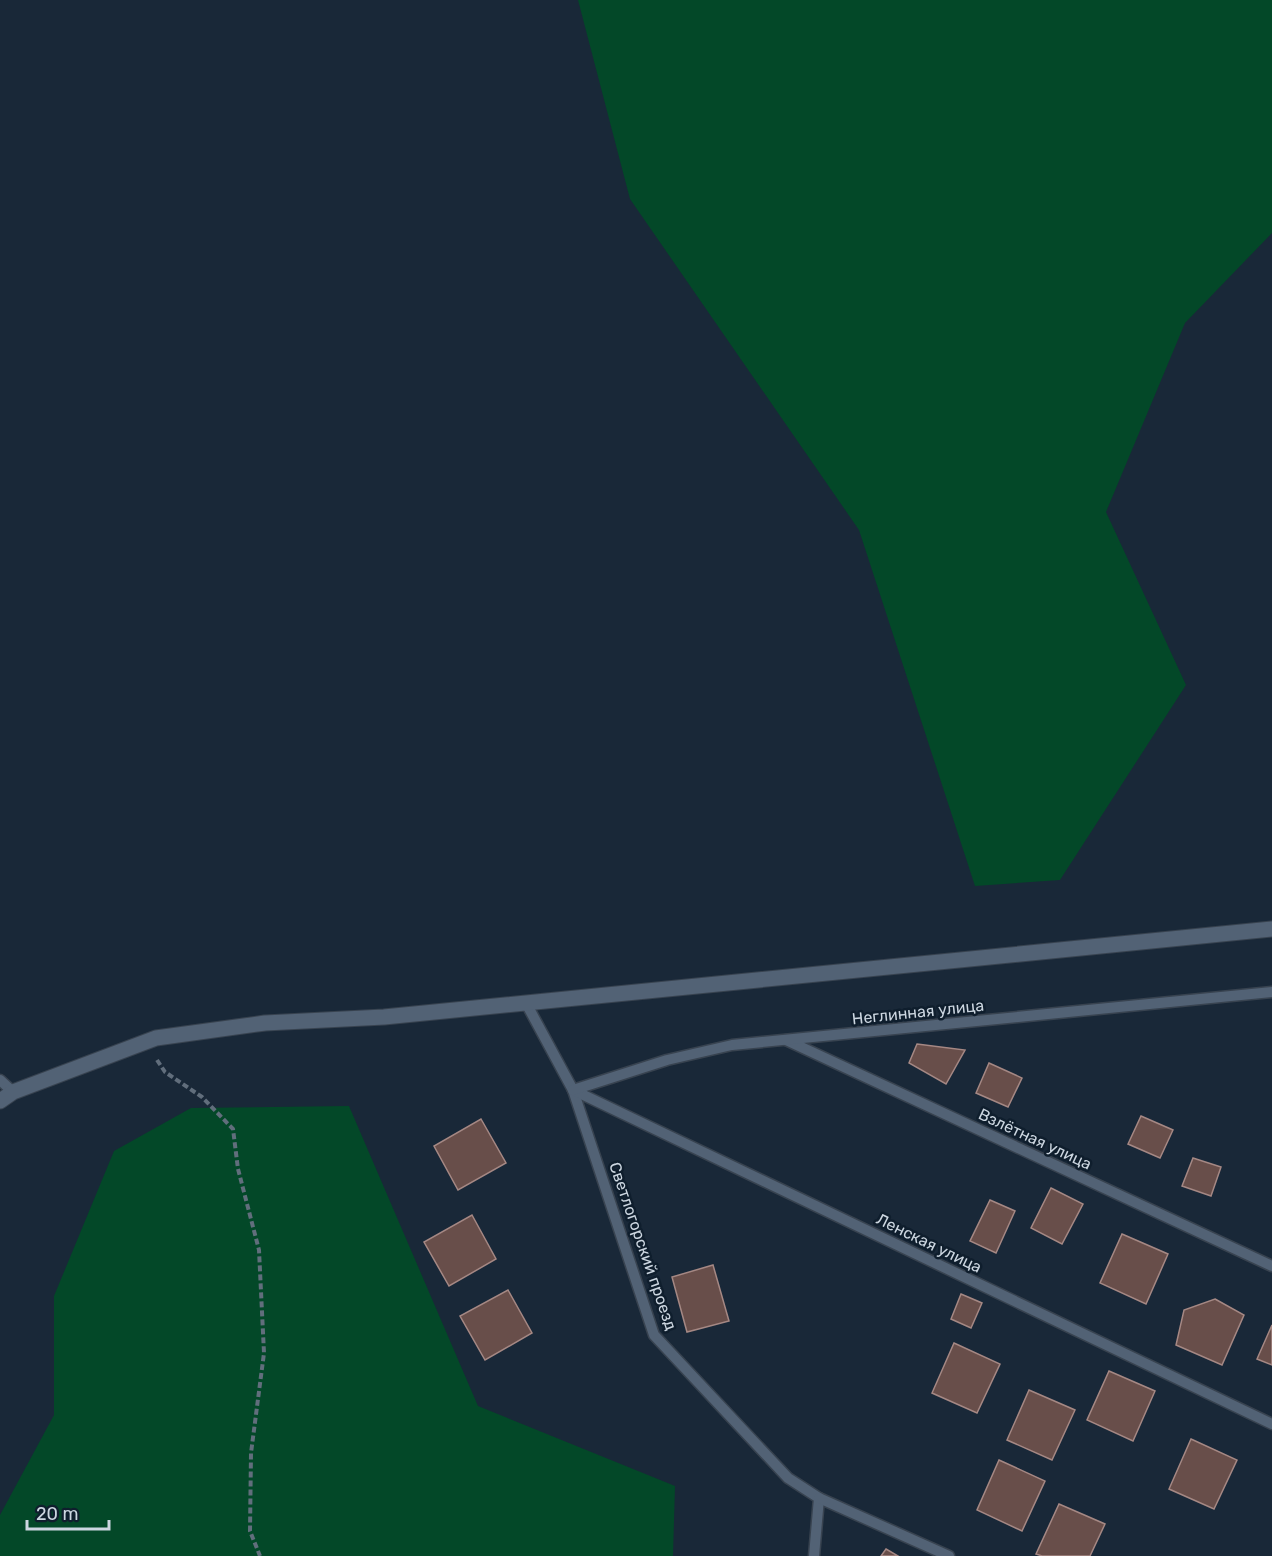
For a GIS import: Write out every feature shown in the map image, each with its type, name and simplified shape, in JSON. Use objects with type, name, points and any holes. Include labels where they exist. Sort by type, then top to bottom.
[{"type":"street","points":[[0,1101],[13,1092],[156,1038],[265,1023],[384,1017],[1272,929]]},
{"type":"lane","name":"Неглинная улица","points":[[573,1090],[667,1060],[732,1046],[1272,992]]},
{"type":"lane","name":"Светлогорский проезд","points":[[526,1003],[573,1090],[654,1335],[788,1478],[819,1498],[949,1556]]},
{"type":"lane","name":"Взлётная улица","points":[[786,1040],[1272,1266]]},
{"type":"lane","points":[[0,1080],[13,1092]]},
{"type":"lane","name":"Ленская улица","points":[[573,1090],[1272,1424]]},
{"type":"lane","points":[[814,1556],[819,1498]]},
{"type":"path","points":[[145,1042],[165,1072],[202,1096],[233,1130],[238,1168],[259,1250],[264,1353],[251,1453],[250,1531],[260,1556]]},
{"type":"green space","points":[[578,0],[1272,0],[1272,233],[1185,323],[1106,512],[1186,685],[1060,880],[975,886],[859,530],[630,199]]},
{"type":"green space","points":[[349,1106],[478,1406],[675,1486],[673,1556],[0,1556],[0,1515],[54,1415],[54,1296],[114,1151],[191,1108]]},
{"type":"building","points":[[917,1044],[965,1050],[946,1084],[909,1063]]},
{"type":"building","points":[[989,1063],[1022,1078],[1008,1107],[976,1093]]},
{"type":"building","points":[[1141,1116],[1173,1130],[1160,1158],[1128,1144]]},
{"type":"building","points":[[481,1119],[506,1163],[458,1190],[434,1146]]},
{"type":"building","points":[[1193,1158],[1221,1167],[1211,1196],[1182,1186]]},
{"type":"building","points":[[1051,1188],[1083,1204],[1062,1244],[1031,1228]]},
{"type":"building","points":[[990,1200],[1015,1211],[996,1253],[970,1241]]},
{"type":"building","points":[[472,1215],[496,1259],[449,1286],[424,1242]]},
{"type":"building","points":[[1122,1234],[1168,1254],[1146,1304],[1100,1283]]},
{"type":"building","points":[[713,1265],[729,1321],[687,1332],[672,1277]]},
{"type":"building","points":[[508,1290],[532,1333],[485,1360],[460,1316]]},
{"type":"building","points":[[961,1294],[982,1303],[971,1328],[951,1319]]},
{"type":"building","points":[[1215,1299],[1244,1315],[1222,1365],[1176,1345],[1184,1310]]},
{"type":"building","points":[[1272,1325],[1272,1365],[1257,1359]]},
{"type":"building","points":[[954,1343],[1000,1364],[977,1413],[932,1393]]},
{"type":"building","points":[[1109,1371],[1155,1391],[1133,1441],[1087,1420]]},
{"type":"building","points":[[1029,1390],[1075,1410],[1052,1460],[1007,1440]]},
{"type":"building","points":[[1191,1439],[1237,1460],[1214,1509],[1169,1489]]},
{"type":"building","points":[[999,1460],[1045,1481],[1022,1531],[977,1510]]},
{"type":"building","points":[[1059,1504],[1105,1524],[1090,1556],[1036,1554]]},
{"type":"building","points":[[886,1549],[898,1556],[881,1556]]}]
